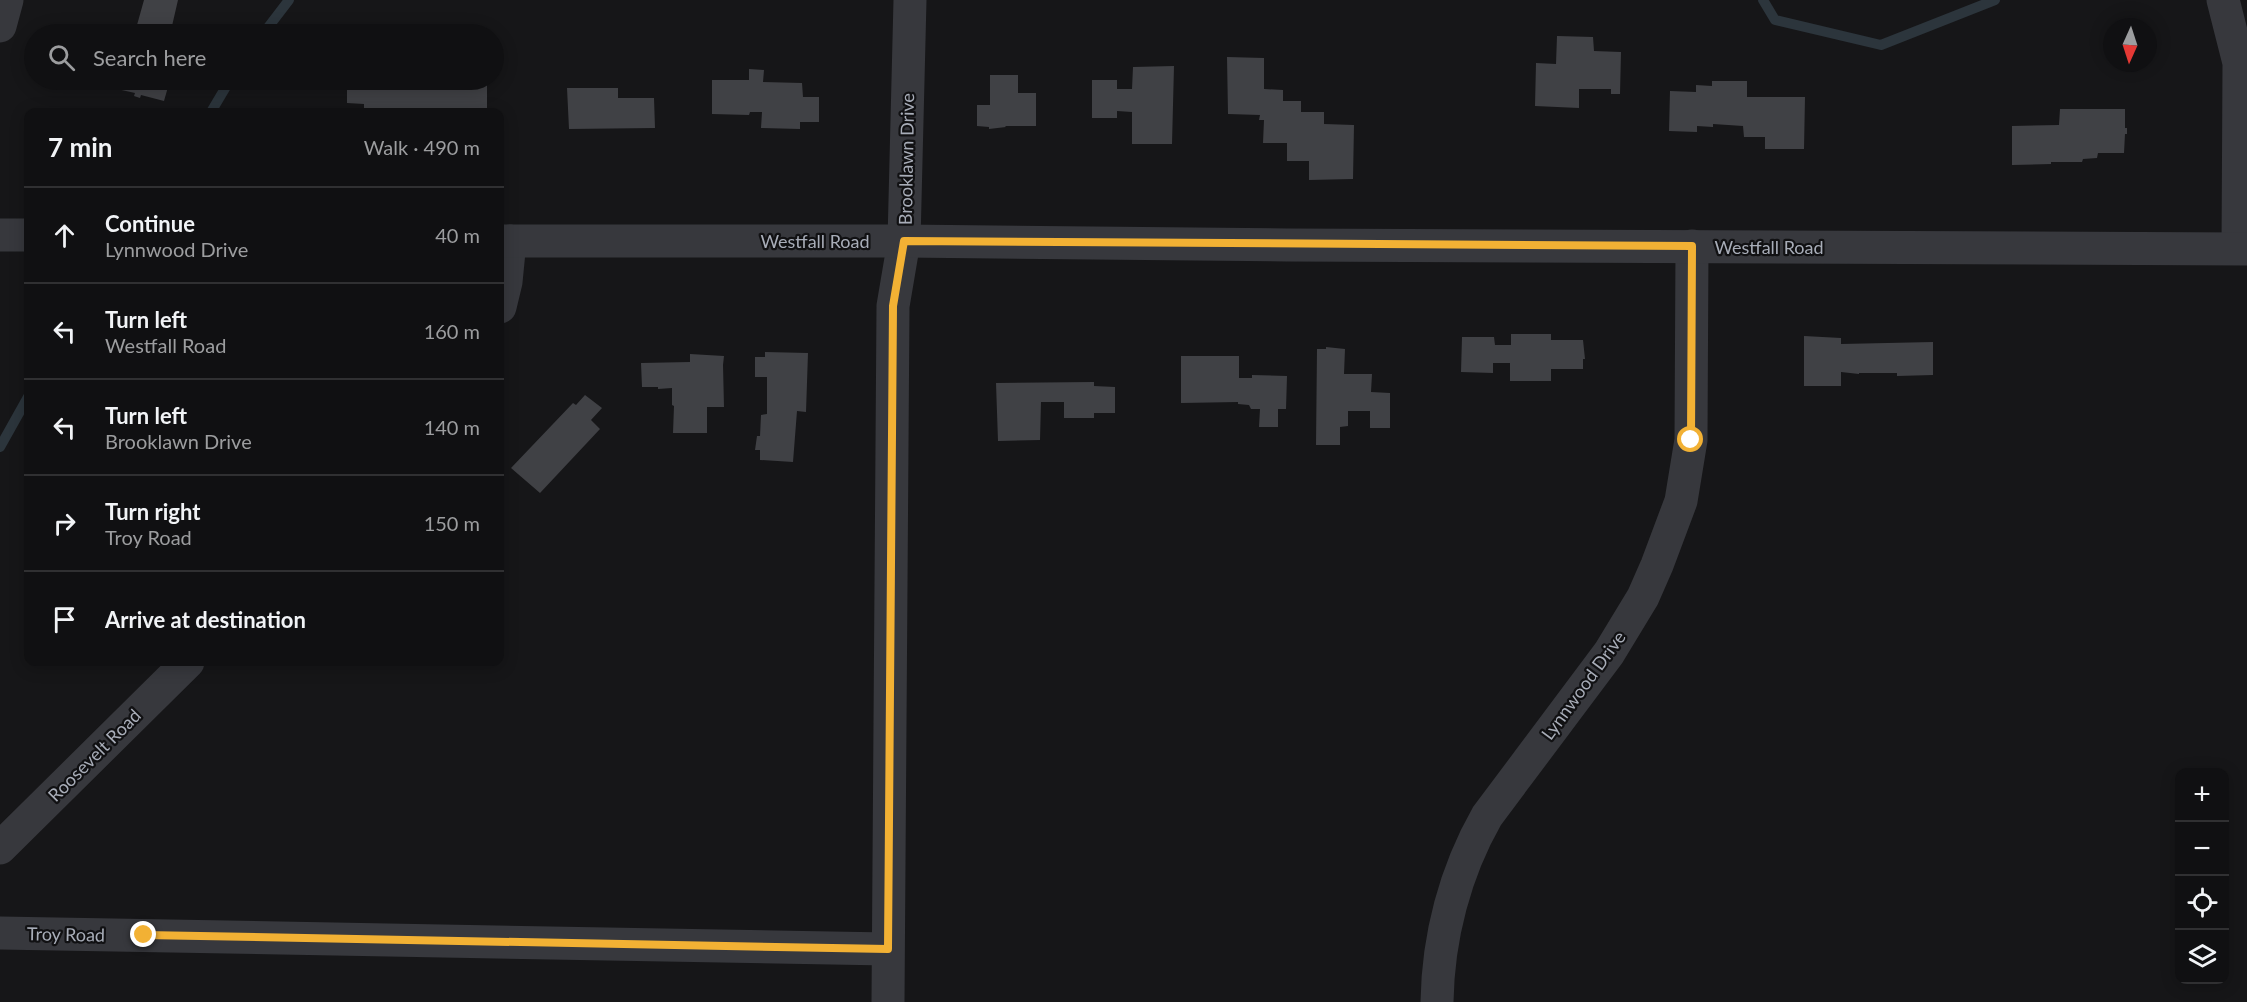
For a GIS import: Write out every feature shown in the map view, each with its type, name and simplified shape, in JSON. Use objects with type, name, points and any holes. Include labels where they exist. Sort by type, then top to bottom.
[{"type":"street","points":[[0,26],[7,0]]},
{"type":"street","name":"Brooklawn Drive","points":[[888,1002],[893,306],[904,241],[910,0]]},
{"type":"street","points":[[2223,0],[2240,63],[2242,248]]},
{"type":"street","points":[[0,235],[24,235]]},
{"type":"street","points":[[504,290],[506,282],[505,241]]},
{"type":"street","name":"Westfall Road","points":[[505,241],[2242,248]]},
{"type":"street","name":"Lynnwood Drive","points":[[1437,1002],[1446,925],[1460,870],[1471,843],[1493,807],[1609,653],[1643,597],[1658,565],[1681,501],[1691,440],[1692,246]]},
{"type":"street","name":"Roosevelt Road","points":[[0,848],[184,666]]},
{"type":"street","name":"Troy Road","points":[[0,933],[888,949]]},
{"type":"building","points":[[144,0],[178,0],[172,24],[137,24]]},
{"type":"building","points":[[1557,36],[1593,37],[1594,51],[1621,52],[1620,94],[1611,94],[1611,89],[1579,89],[1579,108],[1535,106],[1536,63],[1556,64]]},
{"type":"building","points":[[1227,57],[1264,58],[1264,89],[1283,90],[1283,101],[1301,101],[1301,112],[1324,112],[1324,124],[1354,125],[1353,179],[1309,180],[1309,161],[1287,161],[1287,143],[1263,143],[1264,120],[1259,120],[1260,115],[1228,114]]},
{"type":"building","points":[[1174,66],[1172,144],[1132,144],[1132,112],[1117,111],[1117,118],[1092,118],[1092,80],[1117,80],[1117,89],[1132,89],[1133,67]]},
{"type":"building","points":[[749,69],[764,70],[763,82],[802,83],[803,97],[819,97],[819,122],[800,122],[800,129],[761,128],[762,112],[750,112],[749,115],[712,114],[712,80],[749,80]]},
{"type":"building","points":[[990,75],[1018,75],[1018,93],[1036,93],[1036,126],[1005,126],[989,129],[989,127],[977,126],[977,105],[990,105]]},
{"type":"building","points":[[1712,81],[1747,81],[1747,97],[1805,97],[1804,149],[1765,149],[1765,137],[1744,137],[1743,126],[1713,124],[1713,127],[1697,126],[1697,132],[1669,131],[1670,91],[1696,92],[1696,85],[1712,86]]},
{"type":"building","points":[[567,88],[618,88],[618,98],[654,98],[655,128],[569,129]]},
{"type":"building","points":[[122,90],[167,90],[164,101],[141,95],[140,98],[134,96],[135,93]]},
{"type":"building","points":[[347,90],[487,90],[487,108],[364,108],[364,104],[347,103]]},
{"type":"building","points":[[2060,109],[2125,109],[2127,134],[2125,134],[2124,153],[2098,153],[2097,158],[2083,159],[2082,162],[2012,165],[2012,126],[2059,125]]},
{"type":"building","points":[[1511,334],[1551,334],[1551,340],[1583,340],[1585,359],[1583,359],[1583,369],[1551,369],[1551,381],[1510,381],[1510,363],[1493,363],[1493,373],[1461,372],[1462,337],[1494,337],[1495,345],[1511,345]]},
{"type":"building","points":[[1804,336],[1841,338],[1841,344],[1933,342],[1933,375],[1897,376],[1897,373],[1841,372],[1841,386],[1804,386]]},
{"type":"building","points":[[1326,347],[1345,349],[1344,374],[1372,374],[1371,392],[1390,393],[1390,428],[1370,428],[1370,411],[1348,411],[1348,426],[1340,427],[1340,445],[1316,445],[1317,349],[1326,349]]},
{"type":"building","points":[[765,352],[808,353],[806,412],[797,411],[793,462],[760,460],[760,450],[755,450],[757,436],[760,436],[761,415],[767,414],[767,377],[755,377],[755,357],[765,357]]},
{"type":"building","points":[[690,354],[724,356],[724,407],[707,407],[707,433],[673,433],[672,388],[642,387],[641,363],[690,362]]},
{"type":"building","points":[[1181,356],[1239,356],[1239,378],[1252,378],[1252,375],[1287,376],[1286,409],[1278,409],[1278,427],[1259,427],[1260,409],[1251,409],[1249,405],[1238,404],[1238,402],[1181,403]]},
{"type":"building","points":[[1094,382],[1094,386],[1115,387],[1115,413],[1094,413],[1094,418],[1064,418],[1064,402],[1041,402],[1040,440],[998,441],[996,383]]},
{"type":"building","points":[[585,395],[602,408],[591,420],[600,429],[540,493],[511,468],[573,403],[576,405]]},
{"type":"waterway","points":[[271,24],[289,0]]},
{"type":"waterway","points":[[1763,0],[1775,20],[1881,45],[1995,0]]},
{"type":"waterway","points":[[213,108],[224,90]]},
{"type":"waterway","points":[[0,447],[24,404]]},
{"type":"route","points":[[144,935],[888,949],[893,306],[904,241],[1692,246],[1691,440]]}]
